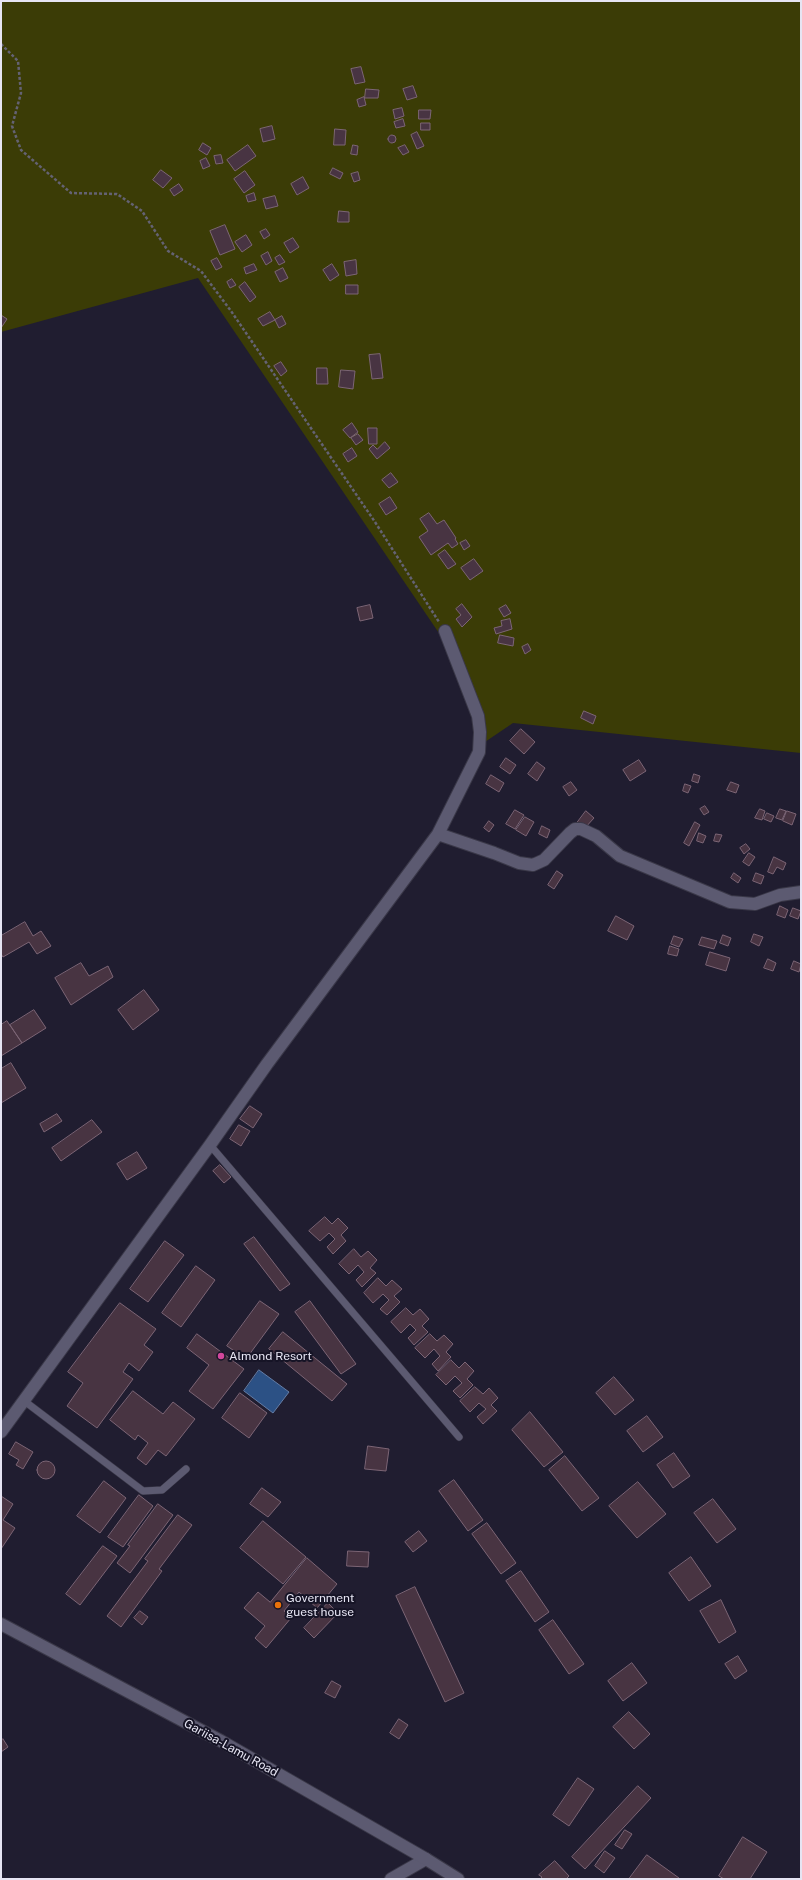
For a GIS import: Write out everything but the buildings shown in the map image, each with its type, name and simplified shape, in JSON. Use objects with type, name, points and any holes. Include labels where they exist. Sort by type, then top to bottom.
[{"type":"street","points":[[1,1432],[210,1145],[267,1064],[438,834],[479,752],[478,716],[445,631]]},
{"type":"street","points":[[438,834],[519,863],[532,865],[544,860],[575,829],[581,829],[596,836],[620,856],[730,902],[755,904],[780,895],[801,892]]},
{"type":"street","name":"Gariisa-Lamu Road","points":[[1,1624],[221,1741],[458,1879]]},
{"type":"street","points":[[391,1879],[426,1859]]},
{"type":"lane","points":[[210,1145],[459,1437]]},
{"type":"lane","points":[[23,1400],[143,1491],[162,1490],[186,1469]]},
{"type":"path","points":[[1,44],[18,60],[21,93],[12,126],[21,150],[71,194],[118,194],[142,211],[168,251],[201,271],[231,311],[375,522],[445,631]]},
{"type":"shaded area","points":[[1,1],[801,1],[801,753],[513,723],[482,744],[445,642],[198,278],[1,332]]},
{"type":"water","points":[[259,1370],[289,1392],[273,1413],[244,1391]]},
{"type":"place","name":"Almond Resort","points":[[221,1356]]},
{"type":"place","name":"Government guest house","points":[[278,1605]]}]
